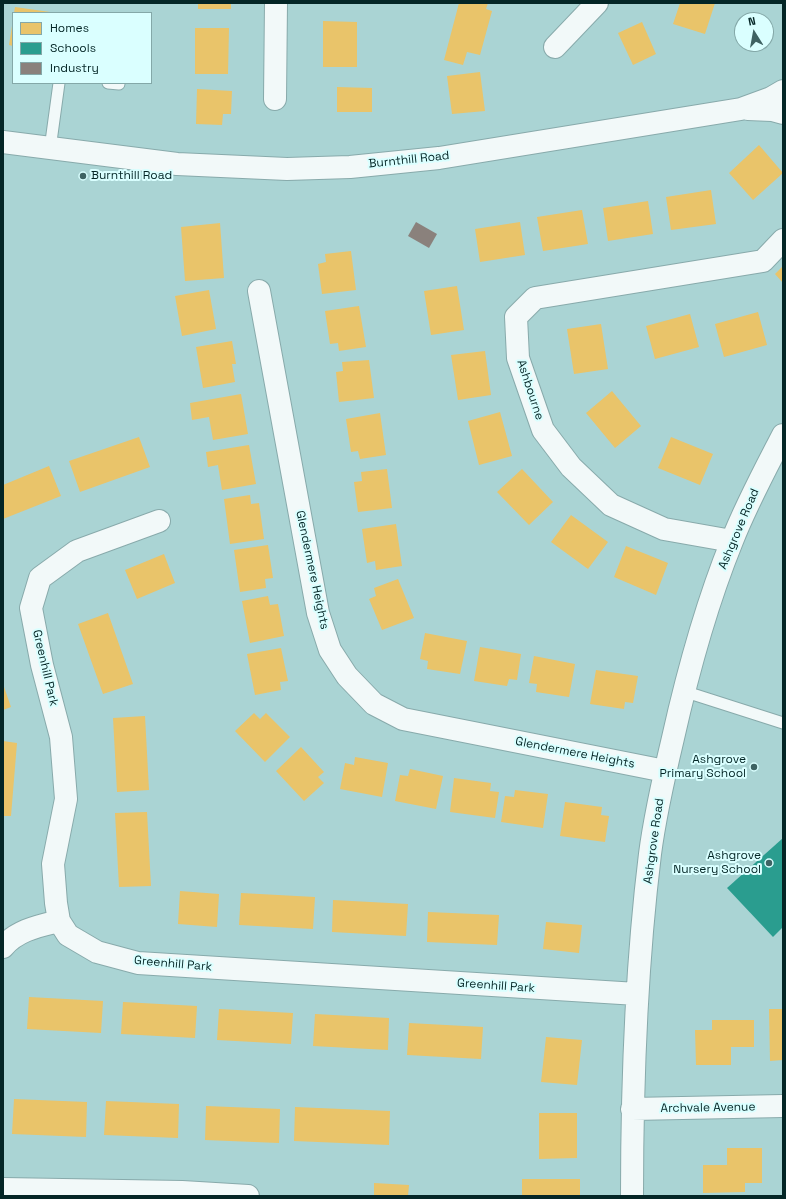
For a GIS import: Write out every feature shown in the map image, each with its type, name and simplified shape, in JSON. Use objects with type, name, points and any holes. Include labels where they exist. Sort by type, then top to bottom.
[{"type":"street","points":[[275,99],[276,3]]},
{"type":"street","points":[[555,47],[597,3]]},
{"type":"street","name":"Burnthill Road","points":[[3,142],[177,164],[287,169],[350,167],[439,158],[741,109],[771,98],[783,91]]},
{"type":"street","name":"Burnthill Road","points":[[741,109],[772,110],[783,113]]},
{"type":"street","name":"Ashbourne","points":[[732,541],[664,529],[611,506],[570,467],[543,430],[518,358],[516,317],[535,298],[763,261],[783,240]]},
{"type":"street","name":"Glendermere Heights","points":[[260,291],[318,613],[330,650],[347,676],[374,704],[403,719],[665,771]]},
{"type":"street","name":"Ashgrove Road","points":[[632,1196],[632,1109],[637,994],[650,852],[665,771],[684,691],[706,615],[732,541],[756,488],[783,435]]},
{"type":"street","name":"Greenhill Park","points":[[159,521],[77,551],[40,578],[31,608],[42,665],[61,737],[66,799],[53,864],[59,921],[68,935],[97,952],[138,963],[637,994]]},
{"type":"street","points":[[3,947],[7,942],[29,929],[59,921]]},
{"type":"street","name":"Archvale Avenue","points":[[632,1109],[783,1106]]},
{"type":"street","points":[[3,1189],[182,1192],[248,1196]]},
{"type":"lane","points":[[50,149],[59,84]]},
{"type":"lane","points":[[684,691],[783,723]]},
{"type":"building: Homes","points":[[198,3],[231,3],[231,9],[198,9]]},
{"type":"building: Homes","points":[[459,3],[488,3],[486,9],[492,11],[480,55],[467,52],[463,65],[444,60]]},
{"type":"building: Homes","points":[[680,3],[715,3],[705,34],[673,24]]},
{"type":"building: Homes","points":[[15,7],[50,12],[14,12]]},
{"type":"building: Homes","points":[[323,21],[357,22],[357,67],[323,67]]},
{"type":"building: Homes","points":[[642,22],[656,54],[633,65],[618,33]]},
{"type":"building: Homes","points":[[12,26],[12,46],[9,45]]},
{"type":"building: Homes","points":[[195,28],[229,28],[228,74],[195,74]]},
{"type":"building: Homes","points":[[480,72],[485,111],[452,114],[447,76]]},
{"type":"building: Homes","points":[[337,87],[372,88],[372,112],[337,112]]},
{"type":"building: Homes","points":[[197,89],[232,91],[231,114],[223,114],[222,125],[196,124]]},
{"type":"building: Homes","points":[[759,145],[783,173],[753,200],[729,173]]},
{"type":"building: Homes","points":[[711,190],[716,224],[671,230],[666,197]]},
{"type":"building: Homes","points":[[648,201],[653,234],[608,241],[603,208]]},
{"type":"building: Homes","points":[[582,210],[588,244],[543,251],[537,217]]},
{"type":"building: Homes","points":[[520,222],[525,255],[480,262],[475,229]]},
{"type":"building: Homes","points":[[220,223],[224,278],[185,281],[181,227]]},
{"type":"building: Homes","points":[[351,251],[356,290],[322,294],[318,264],[326,262],[325,254]]},
{"type":"building: Homes","points":[[783,266],[783,283],[775,274]]},
{"type":"building: Homes","points":[[457,286],[464,330],[431,335],[424,291]]},
{"type":"building: Homes","points":[[209,290],[216,329],[182,336],[175,296]]},
{"type":"building: Homes","points":[[359,306],[366,347],[339,351],[338,343],[330,344],[325,311]]},
{"type":"building: Homes","points":[[758,312],[767,345],[724,357],[715,324]]},
{"type":"building: Homes","points":[[690,314],[699,347],[655,359],[646,326]]},
{"type":"building: Homes","points":[[601,324],[608,369],[574,374],[567,329]]},
{"type":"building: Homes","points":[[232,341],[236,364],[232,364],[235,382],[203,388],[196,347]]},
{"type":"building: Homes","points":[[485,351],[491,395],[458,400],[451,355]]},
{"type":"building: Homes","points":[[369,360],[374,398],[339,402],[336,372],[343,371],[342,362]]},
{"type":"building: Homes","points":[[612,391],[641,426],[615,448],[586,413]]},
{"type":"building: Homes","points":[[241,394],[248,434],[213,440],[209,417],[192,420],[190,403]]},
{"type":"building: Homes","points":[[500,412],[512,456],[479,465],[468,421]]},
{"type":"building: Homes","points":[[380,413],[386,455],[360,459],[358,451],[351,452],[346,419]]},
{"type":"building: Homes","points":[[139,437],[150,467],[80,492],[69,461]]},
{"type":"building: Homes","points":[[671,437],[713,454],[700,485],[658,468]]},
{"type":"building: Homes","points":[[249,445],[256,484],[222,490],[218,465],[208,467],[206,452]]},
{"type":"building: Homes","points":[[49,466],[61,496],[3,519],[3,485]]},
{"type":"building: Homes","points":[[387,469],[392,508],[358,512],[354,482],[362,481],[361,472]]},
{"type":"building: Homes","points":[[522,469],[553,502],[529,525],[497,492]]},
{"type":"building: Homes","points":[[250,495],[251,504],[259,503],[264,539],[230,544],[224,499]]},
{"type":"building: Homes","points":[[571,515],[608,542],[588,569],[551,542]]},
{"type":"building: Homes","points":[[396,524],[402,566],[376,570],[375,561],[367,563],[362,529]]},
{"type":"building: Homes","points":[[268,545],[273,578],[265,579],[266,588],[240,592],[234,550]]},
{"type":"building: Homes","points":[[626,546],[668,563],[656,595],[614,577]]},
{"type":"building: Homes","points":[[164,554],[175,583],[137,599],[125,570]]},
{"type":"building: Homes","points":[[398,579],[414,618],[382,630],[369,599],[376,596],[374,588]]},
{"type":"building: Homes","points":[[268,596],[270,605],[278,604],[284,636],[250,643],[242,601]]},
{"type":"building: Homes","points":[[108,613],[133,684],[103,694],[78,624]]},
{"type":"building: Homes","points":[[425,633],[467,641],[460,674],[427,669],[428,661],[420,659]]},
{"type":"building: Homes","points":[[480,647],[521,654],[517,680],[509,679],[507,686],[474,681]]},
{"type":"building: Homes","points":[[281,648],[288,681],[280,682],[281,690],[255,695],[247,654]]},
{"type":"building: Homes","points":[[534,656],[575,664],[569,697],[536,692],[537,684],[529,683]]},
{"type":"building: Homes","points":[[596,670],[638,676],[633,703],[625,702],[624,709],[590,704]]},
{"type":"building: Homes","points":[[3,684],[11,707],[3,710]]},
{"type":"building: Homes","points":[[254,713],[260,719],[266,713],[290,737],[265,762],[235,731]]},
{"type":"building: Homes","points":[[145,716],[149,790],[117,792],[113,718]]},
{"type":"building: Homes","points":[[3,741],[17,743],[11,816],[3,816]]},
{"type":"building: Homes","points":[[301,747],[324,772],[318,777],[324,783],[304,801],[276,771]]},
{"type":"building: Homes","points":[[355,757],[388,763],[382,797],[340,789],[345,763],[354,765]]},
{"type":"building: Homes","points":[[410,769],[443,776],[436,809],[395,801],[400,775],[408,776]]},
{"type":"building: Homes","points":[[454,778],[491,783],[490,791],[499,792],[495,818],[450,812]]},
{"type":"building: Homes","points":[[515,790],[548,794],[543,828],[501,822],[505,796],[514,797]]},
{"type":"building: Homes","points":[[565,802],[602,807],[601,815],[609,816],[605,842],[560,836]]},
{"type":"building: Homes","points":[[147,812],[151,886],[119,887],[115,813]]},
{"type":"building: Homes","points":[[180,891],[219,894],[217,927],[178,924]]},
{"type":"building: Homes","points":[[241,893],[315,897],[313,929],[239,925]]},
{"type":"building: Homes","points":[[333,900],[408,904],[406,936],[332,932]]},
{"type":"building: Homes","points":[[428,912],[499,915],[497,945],[427,942]]},
{"type":"building: Homes","points":[[546,922],[582,925],[579,953],[543,949]]},
{"type":"building: Homes","points":[[29,997],[103,1001],[101,1033],[27,1029]]},
{"type":"building: Homes","points":[[123,1002],[197,1006],[195,1038],[121,1034]]},
{"type":"building: Homes","points":[[219,1009],[293,1013],[291,1044],[217,1040]]},
{"type":"building: Homes","points":[[769,1009],[783,1009],[783,1060],[770,1061]]},
{"type":"building: Homes","points":[[315,1014],[389,1018],[388,1050],[313,1046]]},
{"type":"building: Homes","points":[[712,1020],[754,1020],[754,1047],[731,1047],[731,1065],[696,1065],[695,1030],[712,1030]]},
{"type":"building: Homes","points":[[409,1023],[483,1027],[481,1059],[407,1055]]},
{"type":"building: Homes","points":[[546,1037],[582,1040],[577,1085],[541,1082]]},
{"type":"building: Homes","points":[[14,1099],[87,1102],[86,1137],[12,1134]]},
{"type":"building: Homes","points":[[106,1101],[179,1104],[178,1138],[104,1135]]},
{"type":"building: Homes","points":[[206,1106],[280,1109],[279,1143],[205,1140]]},
{"type":"building: Homes","points":[[295,1107],[390,1111],[389,1145],[294,1141]]},
{"type":"building: Homes","points":[[539,1113],[577,1113],[577,1158],[539,1159]]},
{"type":"building: Homes","points":[[727,1148],[762,1148],[762,1183],[745,1183],[745,1192],[703,1193],[703,1165],[727,1165]]},
{"type":"building: Homes","points":[[522,1179],[580,1179],[580,1196],[522,1196]]},
{"type":"building: Homes","points":[[374,1183],[409,1185],[408,1196],[374,1196]]},
{"type":"building: Schools","name":"Ashgrove Nursery School","points":[[783,838],[783,927],[773,937],[727,888]]},
{"type":"building: Industry","points":[[416,222],[437,234],[429,248],[408,236]]},
{"type":"place","name":"Burnthill Road","points":[[83,176]]},
{"type":"place","name":"Ashgrove Primary School","points":[[754,767]]},
{"type":"place","name":"Ashgrove Nursery School","points":[[769,863]]}]
